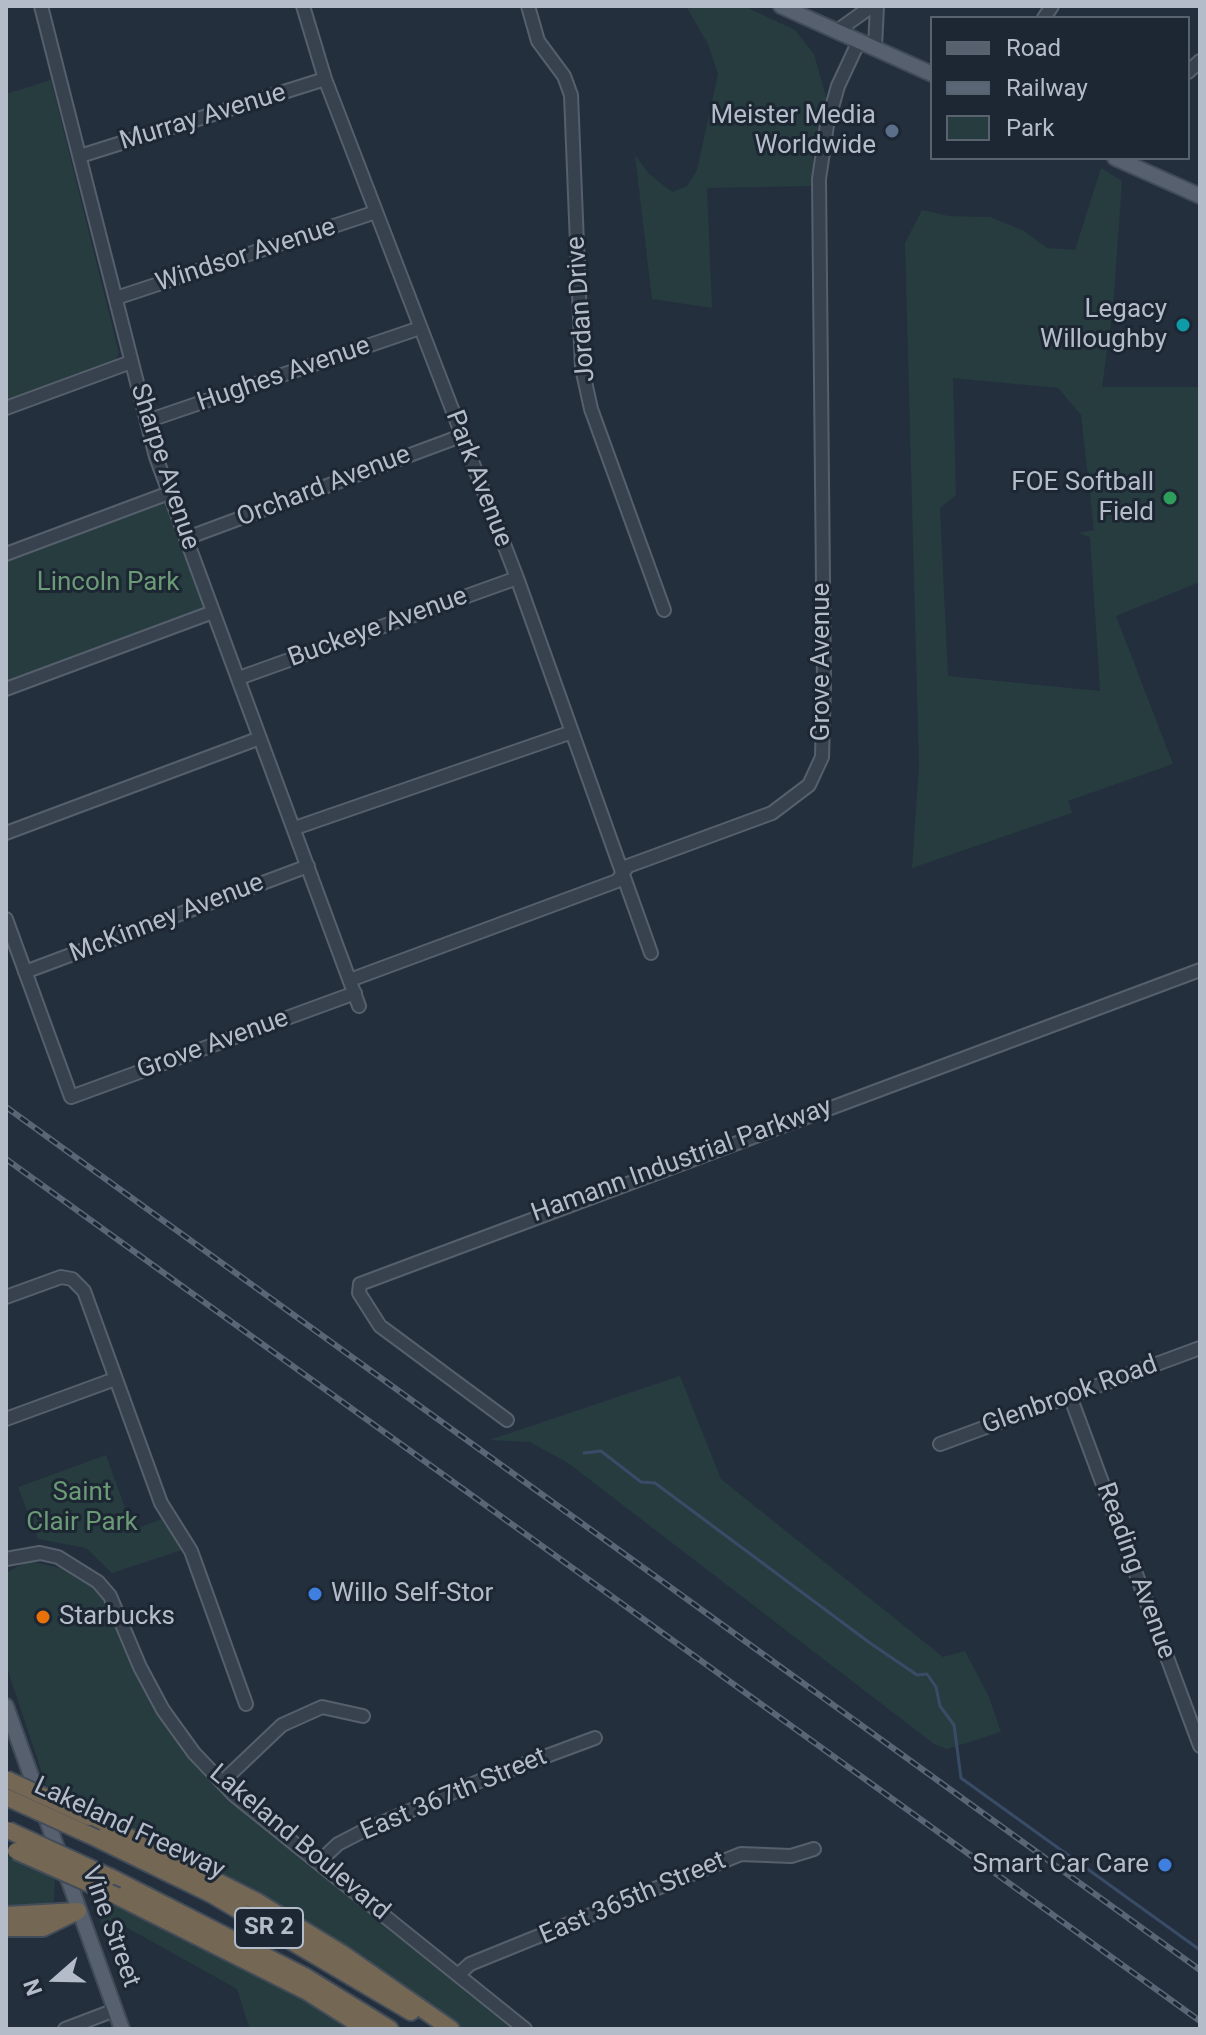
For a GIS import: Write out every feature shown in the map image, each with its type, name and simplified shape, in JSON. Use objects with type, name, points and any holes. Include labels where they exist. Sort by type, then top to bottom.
[{"type":"highway","points":[[6,1779],[258,1902],[343,1954],[451,2029]]},
{"type":"highway","name":"Lakeland Freeway","points":[[6,1797],[211,1894],[436,2029]]},
{"type":"highway","points":[[9,1839],[306,1991],[366,2029]]},
{"type":"highway","name":"Lakeland Freeway","points":[[9,1839],[110,1877],[306,1977],[390,2029]]},
{"type":"highway","points":[[6,1915],[78,1911]]},
{"type":"highway","points":[[6,1928],[43,1928],[78,1911]]},
{"type":"main road","points":[[781,6],[930,73]]},
{"type":"main road","points":[[1119,160],[1200,196]]},
{"type":"main road","name":"Vine Street","points":[[6,1706],[122,2029]]},
{"type":"street","name":"Sharpe Avenue","points":[[41,6],[131,362],[169,493],[355,993]]},
{"type":"street","name":"Park Avenue","points":[[303,6],[325,79],[517,578],[651,953]]},
{"type":"street","name":"Jordan Drive","points":[[528,6],[538,41],[564,76],[571,95],[582,368],[591,409],[664,610]]},
{"type":"street","points":[[837,31],[874,6]]},
{"type":"street","points":[[874,6],[875,47]]},
{"type":"street","name":"Grove Avenue","points":[[25,972],[71,1097],[355,993],[617,881],[628,866],[790,803],[809,785],[822,757],[824,684],[819,179],[834,99],[859,41]]},
{"type":"street","name":"Murray Avenue","points":[[80,156],[325,79]]},
{"type":"street","name":"Windsor Avenue","points":[[116,298],[376,212]]},
{"type":"street","name":"Hughes Avenue","points":[[147,421],[420,328]]},
{"type":"street","points":[[6,408],[131,362]]},
{"type":"street","name":"Orchard Avenue","points":[[187,538],[461,436]]},
{"type":"street","points":[[6,554],[169,493]]},
{"type":"street","name":"Buckeye Avenue","points":[[239,678],[517,578]]},
{"type":"street","points":[[6,689],[213,612]]},
{"type":"street","points":[[295,828],[572,732]]},
{"type":"street","points":[[6,833],[260,738]]},
{"type":"street","name":"McKinney Avenue","points":[[25,972],[308,866]]},
{"type":"street","points":[[6,919],[25,972]]},
{"type":"street","name":"Hamann Industrial Parkway","points":[[507,1420],[380,1326],[359,1293],[360,1284],[1200,970]]},
{"type":"street","points":[[6,1297],[61,1277],[78,1283],[161,1503],[191,1551],[246,1704]]},
{"type":"street","name":"Glenbrook Road","points":[[940,1444],[1200,1348]]},
{"type":"street","points":[[6,1419],[115,1379]]},
{"type":"street","name":"Reading Avenue","points":[[1070,1396],[1200,1746]]},
{"type":"street","name":"Lakeland Boulevard","points":[[6,1559],[40,1553],[58,1557],[98,1582],[110,1596],[140,1667],[163,1710],[194,1753],[222,1782],[525,2029]]},
{"type":"street","points":[[222,1782],[282,1725],[322,1707],[363,1716]]},
{"type":"street","name":"East 367th Street","points":[[319,1862],[338,1844],[367,1829],[482,1780],[595,1738]]},
{"type":"street","name":"East 365th Street","points":[[458,1975],[470,1964],[741,1854],[791,1856],[814,1849]]},
{"type":"street","points":[[65,2029],[115,2010]]},
{"type":"green space","points":[[686,6],[744,6],[795,30],[814,54],[827,100],[813,152],[813,186],[707,188],[712,308],[652,299],[635,155],[649,174],[672,192],[687,186],[697,170],[718,74],[708,44]]},
{"type":"green space","points":[[51,80],[119,353],[116,360],[6,400],[6,94]]},
{"type":"green space","points":[[1101,168],[1122,181],[1113,308],[1102,387],[1200,387],[1200,582],[1116,616],[1173,764],[1068,801],[1072,813],[912,868],[919,766],[905,243],[922,210],[948,216],[990,217],[1024,231],[1047,248],[1075,250]],"holes":[[[953,378],[1058,388],[1081,415],[1094,530],[1078,533],[1090,537],[1100,691],[948,676],[940,508],[956,495]]]},
{"type":"green space","name":"Lincoln Park","points":[[166,499],[207,609],[6,683],[6,560]]},
{"type":"green space","points":[[680,1376],[721,1479],[943,1657],[965,1651],[989,1697],[1001,1732],[947,1749],[934,1744],[568,1463],[530,1442],[489,1440]]},
{"type":"green space","name":"Saint Clair Park","points":[[106,1455],[133,1530],[164,1518],[185,1549],[112,1573],[86,1548],[38,1539],[18,1487]]},
{"type":"green space","points":[[34,1562],[73,1571],[92,1583],[108,1603],[126,1650],[153,1703],[176,1739],[205,1773],[516,2029],[462,2029],[349,1949],[267,1898],[121,1823],[48,1791],[6,1665],[6,1573],[22,1564]]},
{"type":"green space","points":[[6,1852],[55,1874],[54,1901],[49,1905],[6,1909]]},
{"type":"green space","points":[[92,1894],[208,1946],[352,2029],[246,2029],[249,2027],[237,1989],[122,1925],[103,1930]]},
{"type":"waterway","points":[[584,1453],[601,1451],[641,1482],[655,1483],[870,1643],[917,1675],[927,1674],[936,1687],[940,1706],[954,1725],[961,1778],[1200,1950]]},
{"type":"railway","points":[[6,1107],[1200,1970]]},
{"type":"railway","points":[[6,1159],[1200,2021]]},
{"type":"place","name":"Meister Media Worldwide","points":[[892,131]]},
{"type":"place","name":"Legacy Willoughby","points":[[1183,325]]},
{"type":"place","name":"FOE Softball Field","points":[[1170,498]]},
{"type":"place","name":"Willo Self-Stor","points":[[315,1594]]},
{"type":"place","name":"Starbucks","points":[[43,1617]]},
{"type":"place","name":"Smart Car Care","points":[[1165,1865]]}]
